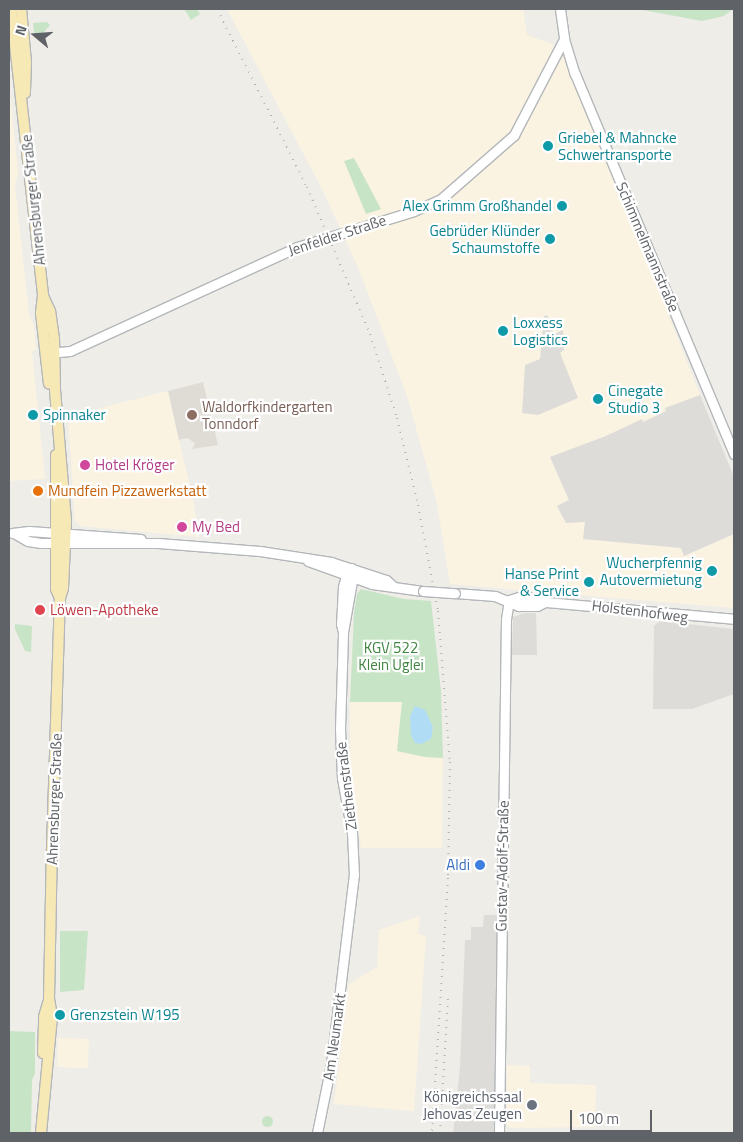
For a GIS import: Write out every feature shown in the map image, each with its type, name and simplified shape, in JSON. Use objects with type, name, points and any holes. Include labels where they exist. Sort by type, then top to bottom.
[{"type":"main road","name":"Ahrensburger Straße","points":[[12,9],[19,83],[24,104],[43,296],[50,311],[50,353],[64,477],[60,539],[63,588],[60,598],[49,999],[44,1017],[43,1059],[46,1076],[41,1133]]},
{"type":"main road","name":"Ahrensburger Straße","points":[[21,9],[26,62],[24,104]]},
{"type":"street","name":"Schimmelmannstraße","points":[[560,9],[564,39],[574,74],[734,454]]},
{"type":"street","name":"Jenfelder Straße","points":[[50,353],[70,351],[297,246],[414,211],[441,199],[514,135],[564,39]]},
{"type":"street","name":"Holstenhofweg","points":[[11,533],[28,541],[60,539],[158,543],[251,550],[322,560],[350,574],[386,580],[393,586],[423,591],[494,596],[509,600],[520,606],[537,606],[545,602],[734,619]]},
{"type":"street","name":"Ziethenstraße","points":[[346,940],[354,875],[352,833],[342,778],[340,744],[343,632],[350,574]]},
{"type":"street","name":"Gustav-Adolf-Straße","points":[[499,1133],[506,619],[509,600]]},
{"type":"street","name":"Am Neumarkt","points":[[317,1133],[329,1078],[346,940]]},
{"type":"shaded area","points":[[227,9],[523,9],[527,35],[552,44],[570,66],[700,395],[665,408],[667,411],[643,422],[642,419],[606,436],[550,457],[569,500],[557,506],[562,516],[585,522],[584,539],[681,548],[684,556],[734,534],[734,608],[450,584],[437,503],[407,396],[358,267],[322,189]]},
{"type":"shaded area","points":[[9,83],[18,173],[15,185],[29,315],[34,325],[36,349],[32,352],[45,479],[9,481]]},
{"type":"shaded area","points":[[547,315],[554,334],[563,330],[564,350],[560,353],[578,398],[538,415],[522,413],[525,365],[540,359],[544,316]]},
{"type":"shaded area","name":"Waldorfkindergarten Tonndorf","points":[[203,382],[218,445],[192,449],[195,443],[187,438],[179,440],[168,391]]},
{"type":"shaded area","points":[[168,391],[195,509],[198,537],[81,526],[75,521],[68,417],[88,415],[88,411]]},
{"type":"shaded area","points":[[700,395],[734,477],[734,534],[684,556],[681,548],[583,539],[585,522],[566,523],[557,506],[569,500],[550,457],[606,436],[642,419],[643,422],[666,411],[665,408]]},
{"type":"shaded area","points":[[525,613],[536,613],[537,655],[512,655],[513,617]]},
{"type":"shaded area","points":[[660,621],[734,629],[734,694],[692,709],[653,709],[654,626]]},
{"type":"shaded area","points":[[350,702],[402,702],[397,751],[425,757],[443,758],[442,848],[361,848],[350,770]]},
{"type":"shaded area","points":[[484,915],[497,915],[495,1133],[453,1133],[460,1067],[465,940],[471,940],[471,927],[483,927]]},
{"type":"shaded area","points":[[420,916],[418,934],[426,936],[414,1111],[334,1104],[349,984],[377,967],[379,930]]},
{"type":"shaded area","points":[[58,1038],[89,1039],[88,1068],[57,1067]]},
{"type":"shaded area","points":[[507,1065],[530,1066],[530,1083],[596,1085],[595,1127],[510,1128],[506,1124]]},
{"type":"green space","points":[[184,9],[197,9],[200,14],[191,20]]},
{"type":"green space","points":[[637,9],[733,9],[724,16],[702,21]]},
{"type":"green space","points":[[47,22],[50,25],[38,39],[35,38],[33,23]]},
{"type":"green space","points":[[354,158],[381,209],[366,214],[344,161]]},
{"type":"green space","name":"KGV 522 Klein Uglei","points":[[361,589],[404,599],[431,601],[441,691],[443,758],[425,757],[397,751],[402,702],[350,702],[354,613],[357,594]]},
{"type":"green space","points":[[15,624],[32,626],[31,652],[25,651],[15,629]]},
{"type":"green space","points":[[60,931],[88,931],[84,990],[60,992]]},
{"type":"green space","points":[[9,1031],[35,1032],[35,1074],[32,1080],[31,1133],[9,1133]]},
{"type":"green space","points":[[267,1115],[273,1121],[267,1127],[261,1121]]},
{"type":"water","points":[[415,706],[425,710],[433,727],[431,739],[421,744],[415,743],[411,735],[410,716]]},
{"type":"railway","points":[[217,9],[307,187],[370,334],[397,418],[418,505],[438,611],[450,762],[448,878],[432,1133]]},
{"type":"railway","points":[[440,1133],[448,998]]},
{"type":"place","name":"Griebel & Mahncke Schwertransporte","points":[[548,146]]},
{"type":"place","name":"Alex Grimm Großhandel","points":[[562,206]]},
{"type":"place","name":"Gebrüder Klünder Schaumstoffe","points":[[550,239]]},
{"type":"place","name":"Loxxess Logistics","points":[[503,331]]},
{"type":"place","name":"Cinegate Studio 3","points":[[598,399]]},
{"type":"place","name":"Spinnaker","points":[[33,415]]},
{"type":"place","name":"Waldorfkindergarten Tonndorf","points":[[192,415]]},
{"type":"place","name":"Hotel Kröger","points":[[85,465]]},
{"type":"place","name":"Mundfein Pizzawerkstatt","points":[[38,491]]},
{"type":"place","name":"My Bed","points":[[182,527]]},
{"type":"place","name":"Wucherpfennig Autovermietung","points":[[712,571]]},
{"type":"place","name":"Hanse Print & Service","points":[[589,582]]},
{"type":"place","name":"Löwen-Apotheke","points":[[40,610]]},
{"type":"place","name":"Aldi","points":[[480,865]]},
{"type":"place","name":"Grenzstein W195","points":[[60,1015]]},
{"type":"place","name":"Königreichssaal Jehovas Zeugen","points":[[532,1105]]}]
